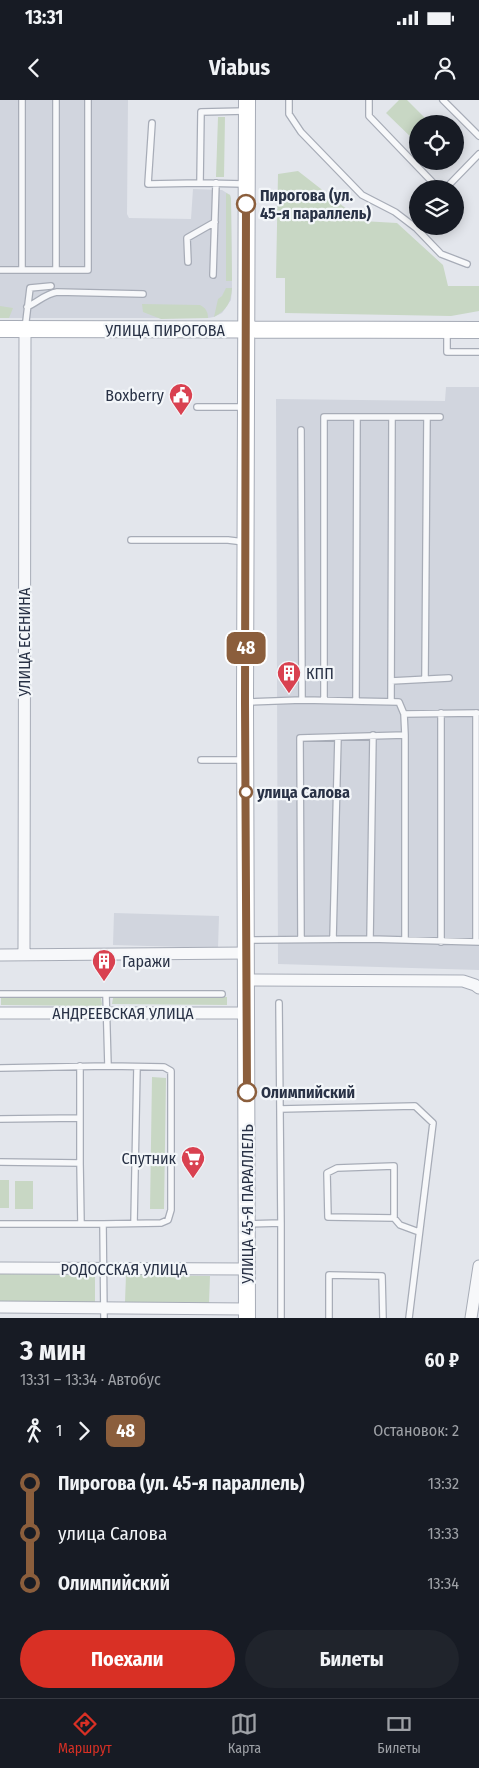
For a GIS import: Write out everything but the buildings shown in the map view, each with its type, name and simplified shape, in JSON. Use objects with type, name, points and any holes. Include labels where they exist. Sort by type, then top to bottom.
[{"type":"main road","name":"УЛИЦА 45-Я ПАРАЛЛЕЛЬ","points":[[247,106],[245,702],[247,1314]]},
{"type":"main road","name":"УЛИЦА ПИРОГОВА","points":[[0,329],[479,330]]},
{"type":"street","name":"УЛИЦА ЕСЕНИНА","points":[[24,955],[25,330]]},
{"type":"street","points":[[0,955],[247,946]]},
{"type":"street","points":[[247,980],[463,981],[479,988]]},
{"type":"street","name":"АНДРЕЕВСКАЯ УЛИЦА","points":[[0,1013],[246,1013]]},
{"type":"street","points":[[471,1318],[479,1266]]},
{"type":"street","name":"РОДОССКАЯ УЛИЦА","points":[[0,1268],[247,1269]]},
{"type":"street","points":[[0,1307],[104,1313],[247,1314]]},
{"type":"lane","points":[[22,100],[22,270]]},
{"type":"lane","points":[[56,100],[56,270]]},
{"type":"lane","points":[[0,270],[88,270],[88,100]]},
{"type":"lane","points":[[289,100],[289,114],[301,132],[362,195],[409,222]]},
{"type":"lane","points":[[369,100],[369,116],[430,180]]},
{"type":"lane","points":[[444,100],[479,136]]},
{"type":"lane","points":[[200,182],[201,112],[247,106]]},
{"type":"lane","points":[[152,123],[148,184],[200,182],[247,184]]},
{"type":"lane","points":[[454,180],[479,154]]},
{"type":"lane","points":[[213,275],[216,183]]},
{"type":"lane","points":[[188,262],[187,238],[215,222]]},
{"type":"lane","points":[[424,235],[440,254],[467,264]]},
{"type":"lane","points":[[25,330],[30,288],[51,286]]},
{"type":"lane","points":[[27,307],[38,302],[48,294],[57,292],[143,294]]},
{"type":"lane","points":[[447,330],[447,352],[479,352]]},
{"type":"lane","points":[[197,407],[246,407]]},
{"type":"lane","points":[[324,700],[324,417],[440,417]]},
{"type":"lane","points":[[425,678],[427,417]]},
{"type":"lane","points":[[356,700],[357,418]]},
{"type":"lane","points":[[391,701],[392,418]]},
{"type":"lane","points":[[301,430],[302,700]]},
{"type":"lane","points":[[131,540],[228,540],[246,542]]},
{"type":"lane","points":[[391,680],[449,678]]},
{"type":"lane","points":[[245,702],[302,700],[399,702],[404,714],[405,735],[405,940]]},
{"type":"lane","points":[[440,942],[442,713]]},
{"type":"lane","points":[[247,946],[301,939],[478,942],[477,713],[404,714]]},
{"type":"lane","points":[[370,939],[373,735]]},
{"type":"lane","points":[[301,939],[300,738],[405,735]]},
{"type":"lane","points":[[333,939],[338,737]]},
{"type":"lane","points":[[202,760],[246,760]]},
{"type":"lane","points":[[0,994],[222,994]]},
{"type":"lane","points":[[106,994],[108,1066]]},
{"type":"lane","points":[[279,1003],[281,1318]]},
{"type":"lane","points":[[80,1066],[80,1224]]},
{"type":"lane","points":[[134,1223],[137,1066]]},
{"type":"lane","points":[[0,1068],[137,1066],[164,1067],[171,1071],[171,1210],[168,1220],[161,1223],[0,1224]]},
{"type":"lane","points":[[280,1109],[415,1106],[433,1123],[418,1232],[409,1318]]},
{"type":"lane","points":[[0,1119],[80,1118]]},
{"type":"lane","points":[[0,1162],[80,1163]]},
{"type":"lane","points":[[394,1218],[328,1217],[327,1173],[337,1168],[394,1166],[394,1218],[400,1225],[418,1232]]},
{"type":"lane","points":[[247,1224],[281,1223]]},
{"type":"lane","points":[[103,1224],[104,1313]]},
{"type":"lane","points":[[329,1318],[329,1275],[382,1276],[383,1318]]},
{"type":"shaded area","points":[[0,100],[128,100],[127,214],[129,218],[191,219],[193,189],[222,190],[230,195],[232,288],[231,300],[222,313],[208,318],[0,318]]},
{"type":"shaded area","points":[[446,387],[479,387],[479,970],[278,964],[276,399],[445,401]]},
{"type":"shaded area","points":[[114,913],[219,916],[218,948],[113,945]]},
{"type":"green space","points":[[399,100],[407,100],[422,115],[409,115],[409,135],[386,113]]},
{"type":"green space","points":[[218,117],[225,117],[224,177],[216,177]]},
{"type":"green space","points":[[298,171],[362,221],[397,223],[443,265],[448,286],[479,286],[479,311],[451,316],[285,313],[285,278],[276,278],[278,174]]},
{"type":"green space","points":[[226,193],[230,195],[231,199],[232,281],[226,281]]},
{"type":"green space","points":[[226,288],[232,288],[231,297],[225,308],[214,317],[218,299]]},
{"type":"green space","points":[[142,304],[200,305],[206,310],[208,318],[161,319],[143,312]]},
{"type":"green space","points":[[0,306],[13,308],[9,318],[0,318]]},
{"type":"green space","points":[[227,997],[227,1005],[112,1004],[113,998]]},
{"type":"green space","points":[[1,998],[101,998],[102,1004],[101,1006],[1,1005]]},
{"type":"green space","points":[[152,1077],[166,1078],[164,1209],[150,1209]]},
{"type":"green space","points":[[0,1180],[9,1180],[9,1208],[0,1208]]},
{"type":"green space","points":[[15,1181],[33,1181],[33,1209],[15,1209]]},
{"type":"green space","points":[[0,1274],[95,1275],[95,1302],[0,1302]]},
{"type":"green space","points":[[126,1275],[210,1276],[209,1303],[125,1302]]},
{"type":"bus line","name":"48","points":[[246,204],[245,702],[247,1092]]},
{"type":"place","name":"Пирогова (ул. 45-я параллель)","points":[[246,204]]},
{"type":"place","name":"Boxberry","points":[[181,416]]},
{"type":"place","name":"КПП","points":[[289,694]]},
{"type":"place","name":"улица Салова","points":[[246,792]]},
{"type":"place","name":"Гаражи","points":[[104,982]]},
{"type":"place","name":"Олимпийский","points":[[247,1092]]},
{"type":"place","name":"Спутник","points":[[193,1179]]}]
